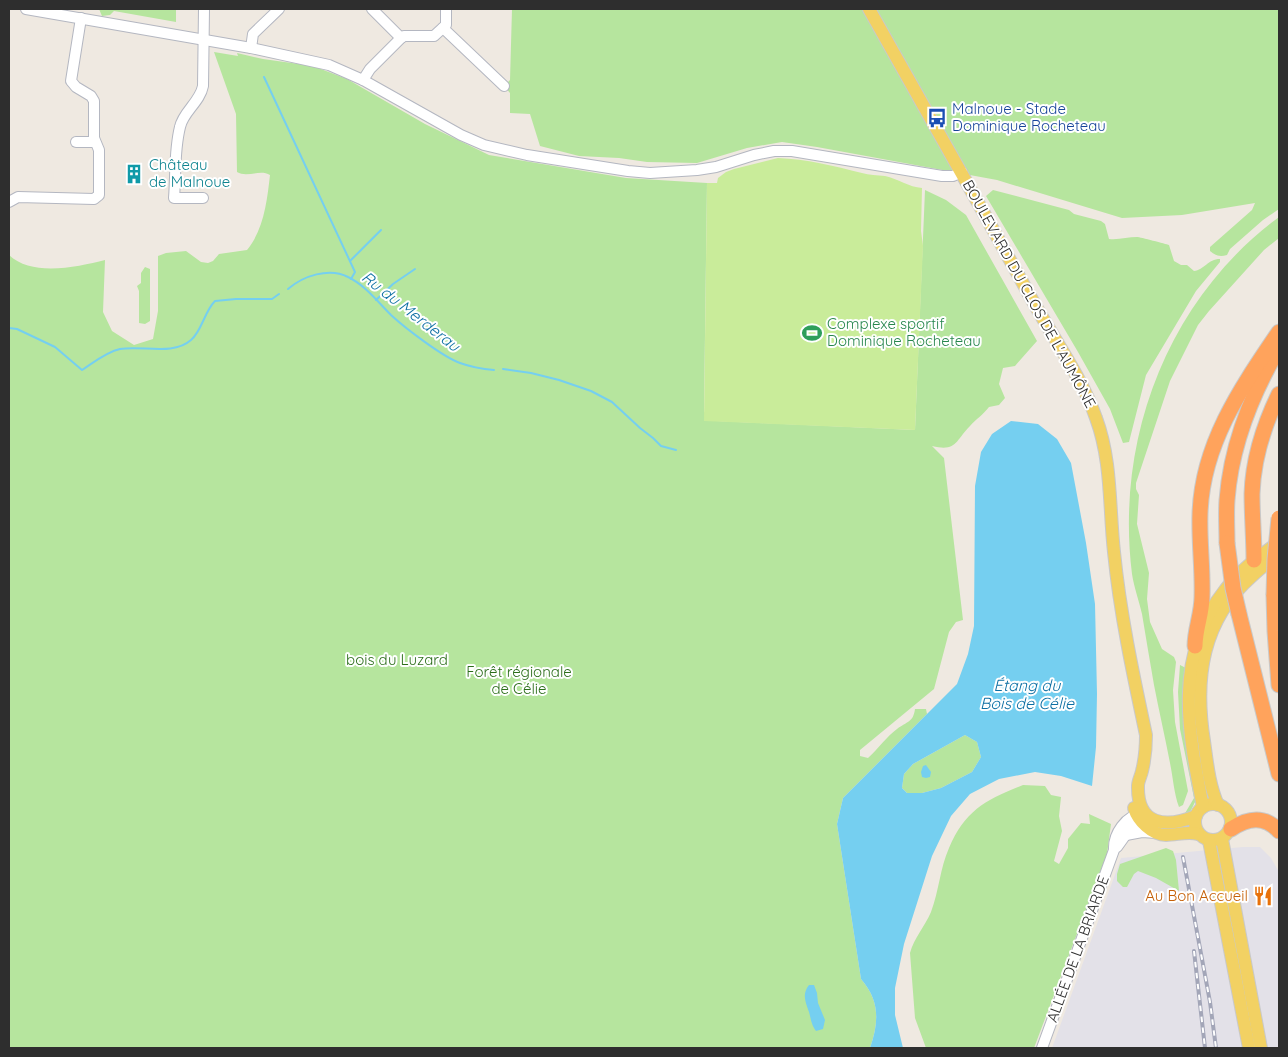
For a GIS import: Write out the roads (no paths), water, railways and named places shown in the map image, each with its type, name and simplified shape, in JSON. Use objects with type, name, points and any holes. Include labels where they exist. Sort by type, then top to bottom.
[{"type":"highway","points":[[1195,646],[1195,634],[1202,605],[1200,512],[1204,478],[1210,453],[1233,402],[1279,332]]},
{"type":"highway","points":[[1279,348],[1268,366],[1244,418],[1232,463],[1226,502],[1227,543],[1239,614],[1279,774]]},
{"type":"highway","points":[[1254,560],[1252,494],[1254,473],[1263,430],[1279,394]]},
{"type":"highway","points":[[1279,516],[1274,595],[1279,685]]},
{"type":"highway","points":[[1215,835],[1254,819],[1269,823],[1279,831]]},
{"type":"main road","points":[[869,9],[962,172]]},
{"type":"main road","name":"BOULEVARD DU CLOS DE L'AUMÔNE","points":[[962,172],[1036,308],[1072,368],[1096,417],[1107,461],[1113,549],[1120,600],[1146,735],[1145,757],[1134,802],[1140,816]]},
{"type":"main road","points":[[1215,835],[1195,828],[1199,811],[1188,714],[1189,676],[1195,646],[1220,596],[1254,560],[1279,542]]},
{"type":"main road","points":[[1140,816],[1157,833],[1163,835],[1185,832],[1215,835],[1232,823],[1229,813],[1218,804],[1211,782],[1200,714],[1200,685],[1203,658],[1212,631],[1226,605],[1252,575],[1279,554]]},
{"type":"main road","points":[[1140,816],[1168,823],[1183,821],[1208,805],[1218,804]]},
{"type":"main road","points":[[1215,835],[1249,1048]]},
{"type":"main road","points":[[1215,835],[1261,1048]]},
{"type":"street","name":"BOULEVARD DU CLOS DE L'AUMÔNE","points":[[26,9],[251,48],[314,61],[340,69],[363,80],[446,127],[484,145],[527,155],[619,170],[650,173],[697,170],[716,167],[754,155],[774,151],[792,151],[942,176],[954,176],[962,172]]},
{"type":"street","points":[[203,198],[174,198],[175,150],[180,125],[202,90],[204,9]]},
{"type":"street","points":[[251,48],[253,34],[279,9]]},
{"type":"street","points":[[372,9],[401,38]]},
{"type":"street","points":[[363,80],[370,69],[404,36],[434,36],[446,26],[446,9]]},
{"type":"street","points":[[9,202],[18,196],[94,199],[99,195],[99,150],[94,136],[93,98],[76,87],[71,81],[82,18]]},
{"type":"street","points":[[443,28],[504,86]]},
{"type":"street","points":[[76,142],[96,142]]},
{"type":"street","name":"ALLÉE DE LA BRIARDE","points":[[1114,850],[1140,816]]},
{"type":"street","name":"ALLÉE DE LA BRIARDE","points":[[1042,1048],[1122,825],[1127,819],[1140,816]]},
{"type":"street","points":[[1126,836],[1142,832],[1157,833]]},
{"type":"water","name":"Étang du Bois de Célie","points":[[1011,421],[1038,424],[1057,439],[1071,463],[1095,604],[1097,694],[1096,747],[1092,786],[1061,776],[1035,772],[999,779],[970,794],[951,816],[932,856],[904,944],[895,988],[895,1015],[903,1048],[870,1048],[876,1021],[875,1004],[872,995],[861,979],[837,824],[843,798],[957,684],[968,654],[974,626],[975,486],[981,452],[992,434]],"holes":[[[965,735],[977,742],[981,757],[972,772],[941,788],[922,793],[907,793],[902,788],[904,774],[913,764]]]},
{"type":"water","points":[[926,765],[931,772],[930,777],[926,778],[922,777],[921,772],[923,766]]},
{"type":"water","points":[[809,985],[814,985],[818,1003],[825,1020],[823,1029],[816,1031],[812,1024],[805,998],[805,991]]},
{"type":"waterway","points":[[264,77],[355,272],[351,279]]},
{"type":"waterway","points":[[350,261],[381,230]]},
{"type":"waterway","points":[[376,300],[393,284],[415,269]]},
{"type":"waterway","name":"Ru du Merderau","points":[[288,289],[301,280],[316,274],[341,274],[354,280],[366,289],[405,327],[444,355],[477,368],[494,370]]},
{"type":"waterway","name":"Ru du Merderau","points":[[9,328],[17,329],[55,347],[82,370],[115,350],[129,348],[166,349],[184,345],[195,336],[208,310],[215,301],[272,299],[279,294]]},
{"type":"waterway","name":"Ru du Merderau","points":[[503,369],[531,373],[591,391],[612,402],[661,446],[676,450]]},
{"type":"railway","points":[[1183,857],[1210,1002],[1216,1048]]},
{"type":"railway","points":[[1194,951],[1205,1048]]},
{"type":"place","name":"Malnoue - Stade Dominique Rocheteau","points":[[937,118]]},
{"type":"place","name":"Château de Malnoue","points":[[134,174]]},
{"type":"place","name":"Complexe sportif Dominique Rocheteau","points":[[812,333]]},
{"type":"place","name":"Au Bon Accueil","points":[[1263,896]]},
{"type":"park label","name":"bois du Luzard","points":[[397,660]]},
{"type":"park label","name":"Forêt régionale de Célie","points":[[519,680]]}]
